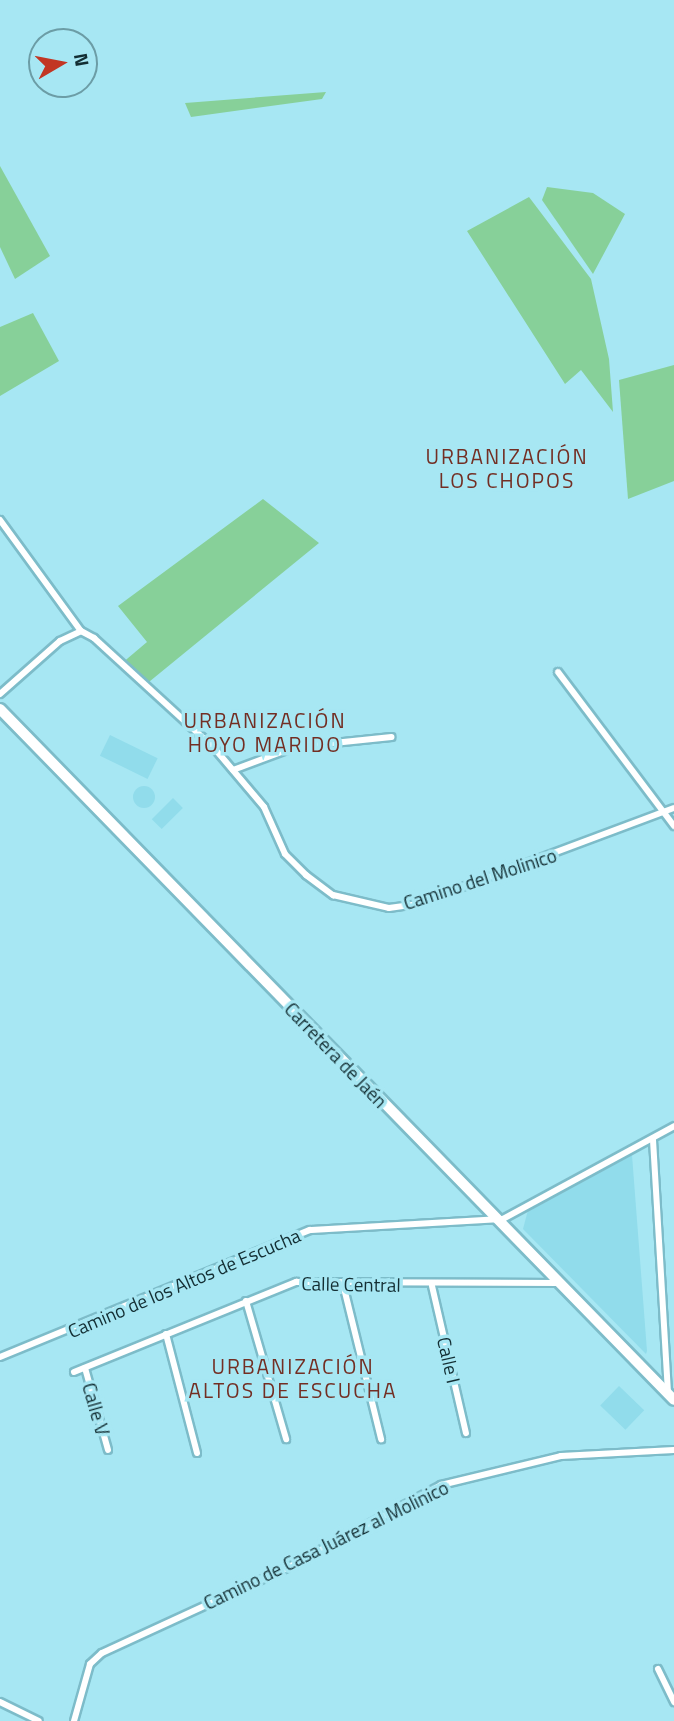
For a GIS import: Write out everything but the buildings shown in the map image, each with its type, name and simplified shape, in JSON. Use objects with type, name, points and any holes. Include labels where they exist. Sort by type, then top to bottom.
[{"type":"highway","name":"Carretera de Jaén","points":[[0,709],[671,1397]]},
{"type":"street","name":"Camino del Molinico","points":[[0,520],[20,556],[81,631],[233,770],[264,807],[285,854],[306,875],[333,895],[389,908],[417,904],[674,808]]},
{"type":"street","points":[[0,694],[60,640],[81,631]]},
{"type":"street","points":[[558,672],[674,825]]},
{"type":"street","points":[[233,770],[295,747],[391,737]]},
{"type":"street","points":[[497,1220],[653,1140],[674,1126]]},
{"type":"street","points":[[653,1140],[671,1397]]},
{"type":"street","name":"Camino de los Altos de Escucha","points":[[0,1357],[310,1230],[497,1220]]},
{"type":"street","name":"Calle Central","points":[[75,1372],[296,1282],[432,1286],[560,1283]]},
{"type":"street","points":[[343,1284],[381,1439]]},
{"type":"street","name":"Calle I","points":[[432,1286],[466,1433]]},
{"type":"street","points":[[246,1301],[286,1440]]},
{"type":"street","points":[[166,1334],[197,1453]]},
{"type":"street","name":"Calle V","points":[[85,1368],[108,1450]]},
{"type":"street","name":"Camino de Casa Juárez al Molinico","points":[[74,1721],[90,1664],[102,1653],[287,1568],[441,1485],[561,1456],[674,1450]]},
{"type":"street","points":[[658,1669],[674,1702]]},
{"type":"street","points":[[0,1702],[39,1721]]},
{"type":"shaded area","points":[[110,735],[158,758],[148,779],[100,756]]},
{"type":"shaded area","points":[[140,786],[148,786],[155,793],[155,801],[148,808],[140,808],[133,801],[133,793]]},
{"type":"shaded area","points":[[173,798],[183,808],[162,829],[152,819]]},
{"type":"shaded area","points":[[632,1155],[646,1354],[523,1229],[528,1210]]},
{"type":"shaded area","points":[[619,1386],[644,1410],[625,1430],[600,1405]]},
{"type":"green space","points":[[326,92],[322,99],[191,117],[185,103]]},
{"type":"green space","points":[[0,166],[50,256],[15,279],[0,247]]},
{"type":"green space","points":[[547,187],[593,193],[625,214],[593,274],[542,200]]},
{"type":"green space","points":[[529,197],[591,279],[609,359],[613,412],[581,370],[565,384],[467,231]]},
{"type":"green space","points":[[33,313],[59,361],[0,396],[0,327]]},
{"type":"green space","points":[[674,365],[674,481],[628,499],[619,380]]},
{"type":"green space","points":[[263,499],[319,543],[144,686],[121,664],[147,642],[118,606]]},
{"type":"district","name":"URBANIZACIÓN LOS CHOPOS","points":[[507,468]]},
{"type":"district","name":"URBANIZACIÓN HOYO MARIDO","points":[[265,732]]},
{"type":"district","name":"URBANIZACIÓN ALTOS DE ESCUCHA","points":[[293,1378]]}]
